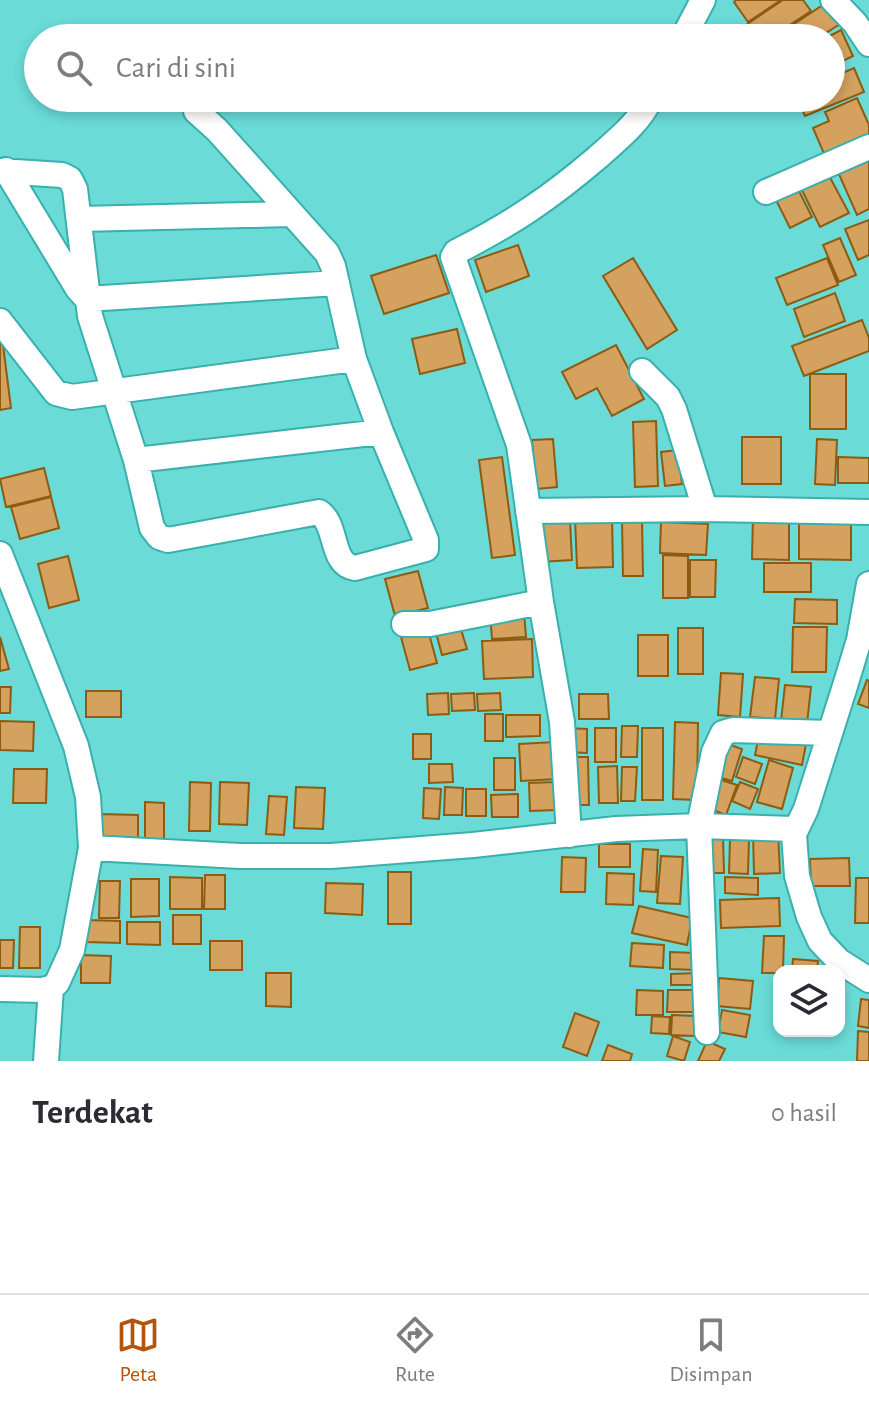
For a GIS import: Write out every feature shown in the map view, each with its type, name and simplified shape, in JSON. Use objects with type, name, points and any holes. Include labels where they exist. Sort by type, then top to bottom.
[{"type":"street","points":[[690,24],[703,0]]},
{"type":"street","points":[[833,0],[855,23],[869,44]]},
{"type":"street","points":[[3,170],[62,175],[70,179],[75,189],[87,299],[136,460],[152,528],[159,537],[168,540],[319,512],[326,516],[341,561],[348,567],[355,568],[426,549],[422,529],[354,359],[327,253],[217,130],[197,112]]},
{"type":"street","points":[[569,835],[562,722],[519,445],[455,265],[454,254],[518,220],[565,186],[633,125],[642,112]]},
{"type":"street","points":[[766,192],[869,147]]},
{"type":"street","points":[[3,170],[87,299]]},
{"type":"street","points":[[80,219],[291,214]]},
{"type":"street","points":[[87,299],[337,283]]},
{"type":"street","points":[[2,326],[56,393],[72,397],[354,359]]},
{"type":"street","points":[[642,371],[668,397],[674,409],[705,509]]},
{"type":"street","points":[[136,460],[381,432]]},
{"type":"street","points":[[528,511],[705,509],[869,512]]},
{"type":"street","points":[[0,554],[76,746],[88,797],[91,848],[72,950],[57,983],[51,988],[32,991],[0,989]]},
{"type":"street","points":[[869,584],[859,640],[806,809],[795,829],[797,876],[820,941],[839,961],[869,980]]},
{"type":"street","points":[[404,624],[430,624],[541,602]]},
{"type":"street","points":[[707,1032],[699,826],[714,752],[723,733],[746,729],[830,733]]},
{"type":"street","points":[[91,848],[240,856],[331,856],[616,829],[699,826],[795,829]]},
{"type":"street","points":[[46,1061],[51,988]]},
{"type":"building","points":[[781,0],[748,22],[734,2]]},
{"type":"building","points":[[783,0],[803,0],[811,11],[791,24],[747,24]]},
{"type":"building","points":[[826,3],[840,24],[794,24]]},
{"type":"building","points":[[845,39],[853,56],[845,60]]},
{"type":"building","points":[[854,68],[864,92],[845,100],[845,72]]},
{"type":"building","points":[[857,98],[869,125],[869,137],[825,156],[813,128],[829,121],[825,112],[845,112],[845,103]]},
{"type":"building","points":[[869,154],[869,209],[857,215],[834,163]]},
{"type":"building","points":[[826,170],[849,213],[820,227],[799,184]]},
{"type":"building","points":[[796,185],[812,217],[790,228],[774,196]]},
{"type":"building","points":[[869,220],[869,255],[858,260],[845,229]]},
{"type":"building","points":[[840,238],[856,275],[839,282],[823,245]]},
{"type":"building","points":[[518,245],[529,276],[486,292],[475,260]]},
{"type":"building","points":[[436,255],[449,293],[384,314],[371,276]]},
{"type":"building","points":[[633,258],[677,330],[647,349],[603,276]]},
{"type":"building","points":[[827,258],[838,285],[787,305],[776,278]]},
{"type":"building","points":[[835,293],[845,321],[804,337],[794,309]]},
{"type":"building","points":[[862,320],[869,338],[869,351],[804,376],[792,346]]},
{"type":"building","points":[[457,329],[465,363],[420,374],[412,339]]},
{"type":"building","points":[[0,337],[11,408],[0,410]]},
{"type":"building","points":[[616,345],[644,399],[612,416],[597,388],[576,399],[562,372]]},
{"type":"building","points":[[810,374],[846,374],[846,429],[810,429]]},
{"type":"building","points":[[656,421],[658,486],[635,487],[633,422]]},
{"type":"building","points":[[742,437],[781,437],[781,484],[742,484]]},
{"type":"building","points":[[553,439],[557,487],[536,489],[532,440]]},
{"type":"building","points":[[817,439],[837,440],[835,485],[815,484]]},
{"type":"building","points":[[678,450],[682,484],[665,486],[661,452]]},
{"type":"building","points":[[502,457],[515,555],[492,558],[479,460]]},
{"type":"building","points":[[838,457],[869,458],[869,483],[838,483]]},
{"type":"building","points":[[44,468],[51,496],[6,507],[0,479]]},
{"type":"building","points":[[51,497],[59,528],[20,539],[11,507]]},
{"type":"building","points":[[753,515],[789,516],[789,560],[752,559]]},
{"type":"building","points":[[612,517],[613,567],[577,568],[575,518]]},
{"type":"building","points":[[570,520],[572,560],[540,562],[538,522]]},
{"type":"building","points":[[642,520],[643,576],[623,576],[622,521]]},
{"type":"building","points":[[799,521],[851,522],[851,560],[799,559]]},
{"type":"building","points":[[661,522],[708,524],[706,555],[660,553]]},
{"type":"building","points":[[663,555],[688,556],[688,598],[663,598]]},
{"type":"building","points":[[68,556],[79,600],[49,608],[38,564]]},
{"type":"building","points":[[690,560],[716,560],[715,597],[690,597]]},
{"type":"building","points":[[764,563],[811,563],[811,592],[764,592]]},
{"type":"building","points":[[418,571],[428,608],[395,616],[385,579]]},
{"type":"building","points":[[795,599],[837,600],[837,624],[794,623]]},
{"type":"building","points":[[524,612],[526,637],[492,639],[490,614]]},
{"type":"building","points":[[459,623],[467,649],[442,655],[435,629]]},
{"type":"building","points":[[793,627],[827,627],[826,672],[792,672]]},
{"type":"building","points":[[678,628],[703,628],[703,674],[678,674]]},
{"type":"building","points":[[428,630],[437,663],[410,670],[401,637]]},
{"type":"building","points":[[638,635],[668,635],[668,676],[638,676]]},
{"type":"building","points":[[0,637],[9,669],[0,671]]},
{"type":"building","points":[[532,639],[533,677],[484,679],[482,641]]},
{"type":"building","points":[[721,673],[743,674],[740,717],[718,715]]},
{"type":"building","points":[[755,677],[779,679],[775,719],[750,717]]},
{"type":"building","points":[[869,681],[869,708],[858,704]]},
{"type":"building","points":[[785,685],[811,687],[807,724],[781,721]]},
{"type":"building","points":[[0,687],[11,687],[10,713],[0,713]]},
{"type":"building","points":[[86,691],[121,691],[121,717],[86,717]]},
{"type":"building","points":[[448,693],[449,714],[428,715],[427,694]]},
{"type":"building","points":[[474,693],[475,710],[452,711],[451,694]]},
{"type":"building","points":[[500,693],[501,710],[478,711],[477,694]]},
{"type":"building","points":[[579,694],[608,694],[609,719],[579,719]]},
{"type":"building","points":[[485,714],[503,714],[503,741],[485,741]]},
{"type":"building","points":[[506,715],[540,715],[540,736],[506,737]]},
{"type":"building","points":[[0,721],[34,722],[33,751],[0,750]]},
{"type":"building","points":[[675,722],[698,723],[697,800],[673,799]]},
{"type":"building","points":[[622,726],[638,726],[637,757],[621,757]]},
{"type":"building","points":[[566,728],[587,729],[587,753],[565,752]]},
{"type":"building","points":[[595,728],[616,728],[616,762],[595,762]]},
{"type":"building","points":[[642,728],[663,728],[663,800],[642,800]]},
{"type":"building","points":[[413,734],[431,734],[431,759],[413,759]]},
{"type":"building","points":[[759,735],[806,744],[802,765],[755,755]]},
{"type":"building","points":[[555,742],[557,779],[521,781],[519,744]]},
{"type":"building","points":[[722,742],[742,749],[732,781],[711,775]]},
{"type":"building","points":[[569,757],[588,757],[589,805],[570,805]]},
{"type":"building","points":[[743,757],[762,764],[755,784],[736,777]]},
{"type":"building","points":[[494,758],[515,758],[515,790],[494,790]]},
{"type":"building","points":[[769,760],[793,768],[782,809],[757,802]]},
{"type":"building","points":[[429,764],[452,764],[453,782],[429,783]]},
{"type":"building","points":[[617,766],[618,803],[599,803],[598,767]]},
{"type":"building","points":[[622,767],[637,767],[635,801],[621,801]]},
{"type":"building","points":[[14,769],[47,769],[46,803],[13,803]]},
{"type":"building","points":[[715,778],[737,785],[726,815],[705,807]]},
{"type":"building","points":[[190,782],[211,783],[210,831],[189,831]]},
{"type":"building","points":[[220,782],[249,783],[247,825],[219,824]]},
{"type":"building","points":[[555,782],[556,810],[530,811],[529,783]]},
{"type":"building","points":[[740,782],[758,789],[750,809],[732,801]]},
{"type":"building","points":[[296,787],[325,788],[323,829],[294,828]]},
{"type":"building","points":[[445,787],[463,788],[462,815],[444,815]]},
{"type":"building","points":[[424,788],[441,789],[439,819],[423,818]]},
{"type":"building","points":[[466,789],[486,789],[486,816],[466,816]]},
{"type":"building","points":[[518,794],[518,817],[492,817],[491,795]]},
{"type":"building","points":[[269,796],[287,797],[284,835],[266,834]]},
{"type":"building","points":[[145,802],[164,803],[164,841],[145,841]]},
{"type":"building","points":[[99,814],[138,815],[138,839],[98,838]]},
{"type":"building","points":[[778,832],[780,873],[754,874],[753,833]]},
{"type":"building","points":[[711,837],[723,837],[724,873],[711,873]]},
{"type":"building","points":[[730,839],[749,839],[748,874],[729,873]]},
{"type":"building","points":[[599,844],[630,844],[630,867],[599,867]]},
{"type":"building","points":[[643,849],[658,850],[656,892],[640,891]]},
{"type":"building","points":[[661,856],[683,857],[680,904],[657,903]]},
{"type":"building","points":[[562,857],[586,858],[585,892],[561,892]]},
{"type":"building","points":[[849,858],[850,886],[811,886],[810,859]]},
{"type":"building","points":[[388,872],[411,872],[411,924],[388,924]]},
{"type":"building","points":[[607,873],[634,874],[633,905],[606,904]]},
{"type":"building","points":[[205,875],[225,875],[225,909],[204,909]]},
{"type":"building","points":[[170,877],[202,878],[202,909],[170,909]]},
{"type":"building","points":[[725,877],[758,878],[758,895],[725,893]]},
{"type":"building","points":[[856,878],[869,878],[869,923],[855,923]]},
{"type":"building","points":[[131,879],[159,879],[159,916],[131,917]]},
{"type":"building","points":[[100,881],[120,881],[119,918],[99,918]]},
{"type":"building","points":[[326,883],[363,884],[362,915],[325,913]]},
{"type":"building","points":[[779,898],[780,926],[721,928],[720,900]]},
{"type":"building","points":[[639,906],[692,918],[687,945],[632,933]]},
{"type":"building","points":[[173,915],[201,915],[201,944],[173,944]]},
{"type":"building","points":[[86,920],[120,921],[120,943],[86,942]]},
{"type":"building","points":[[127,922],[160,922],[160,945],[127,944]]},
{"type":"building","points":[[20,927],[40,927],[40,968],[19,968]]},
{"type":"building","points":[[764,936],[784,936],[783,965],[773,965],[773,973],[762,973]]},
{"type":"building","points":[[0,940],[14,940],[13,968],[0,968]]},
{"type":"building","points":[[210,941],[242,941],[242,970],[210,970]]},
{"type":"building","points":[[632,943],[664,945],[663,968],[630,966]]},
{"type":"building","points":[[670,952],[696,953],[696,970],[670,969]]},
{"type":"building","points":[[81,955],[111,956],[110,983],[81,983]]},
{"type":"building","points":[[793,959],[818,961],[818,965],[792,965]]},
{"type":"building","points":[[266,973],[291,973],[291,1007],[266,1006]]},
{"type":"building","points":[[696,973],[696,985],[671,985],[671,974]]},
{"type":"building","points":[[719,978],[753,981],[750,1009],[717,1006]]},
{"type":"building","points":[[637,990],[663,991],[663,1015],[636,1015]]},
{"type":"building","points":[[668,990],[697,990],[697,1012],[667,1012]]},
{"type":"building","points":[[861,999],[869,1000],[869,1028],[858,1026]]},
{"type":"building","points":[[722,1010],[750,1015],[746,1037],[718,1032]]},
{"type":"building","points":[[575,1013],[599,1022],[587,1056],[563,1047]]},
{"type":"building","points":[[672,1015],[696,1016],[695,1036],[671,1035]]},
{"type":"building","points":[[652,1016],[670,1017],[669,1034],[651,1033]]},
{"type":"building","points":[[858,1031],[869,1032],[869,1061],[857,1061]]},
{"type":"building","points":[[673,1036],[690,1042],[684,1061],[667,1056]]},
{"type":"building","points":[[707,1041],[725,1049],[719,1061],[698,1061]]},
{"type":"building","points":[[608,1045],[632,1054],[630,1061],[602,1061]]}]
